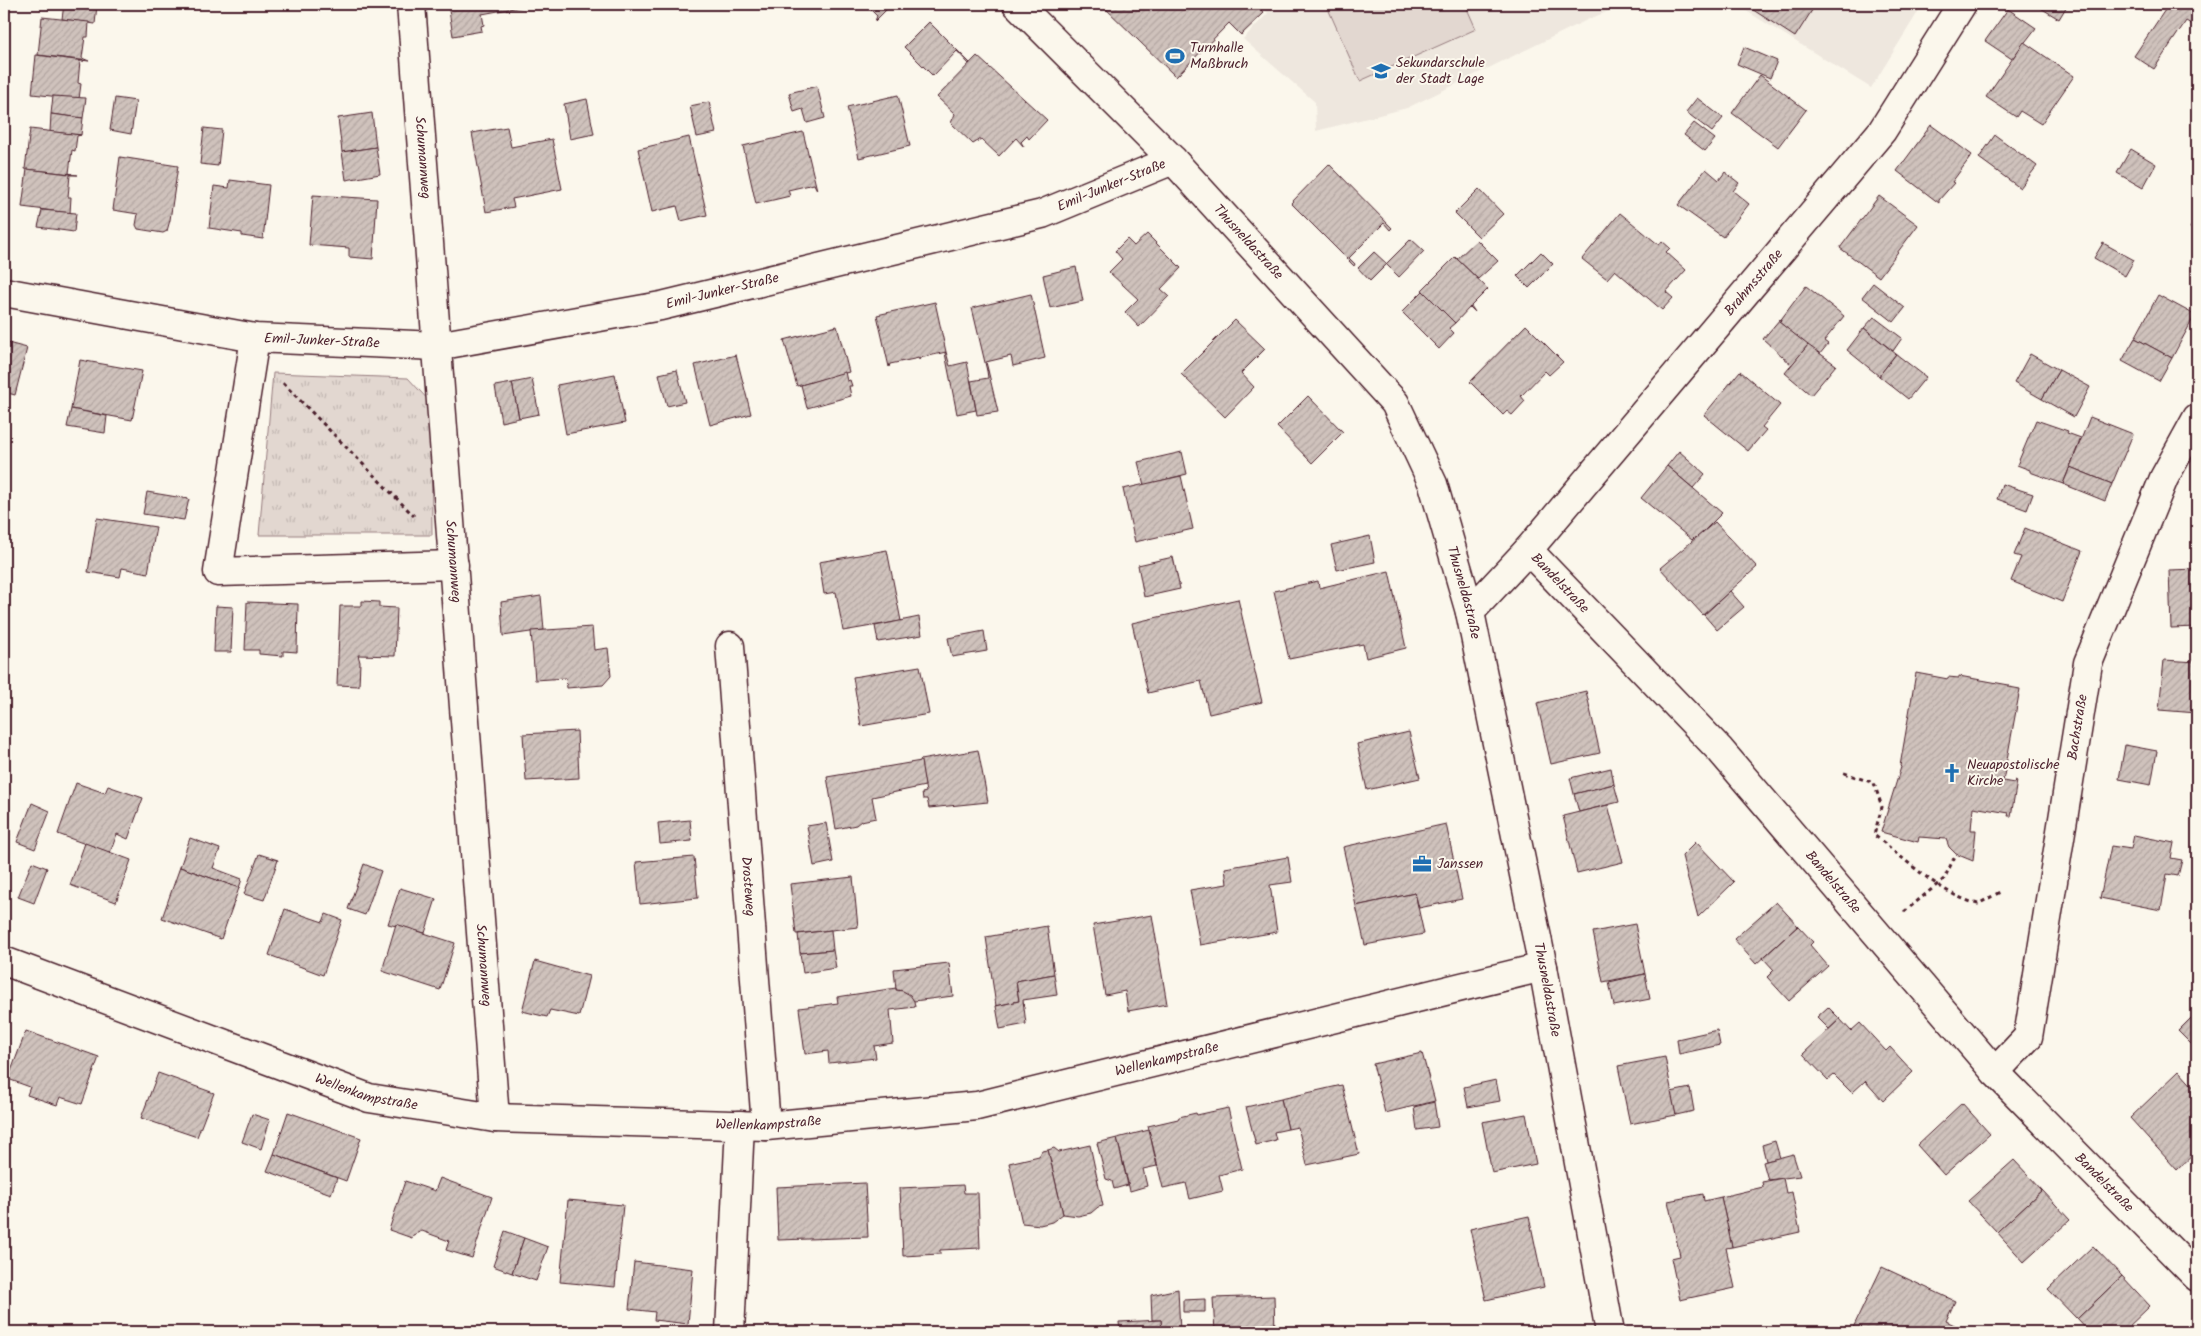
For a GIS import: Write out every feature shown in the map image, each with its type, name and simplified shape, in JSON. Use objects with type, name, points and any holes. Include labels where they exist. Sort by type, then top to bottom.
[{"type":"street","name":"Schumannweg","points":[[411,4],[495,1118]]},
{"type":"street","name":"Thusneldastraße","points":[[1017,4],[1173,160],[1395,403],[1433,484],[1470,612],[1543,968],[1610,1332]]},
{"type":"street","name":"Brahmsstraße","points":[[1528,550],[1882,131],[1962,4]]},
{"type":"street","name":"Emil-Junker-Straße","points":[[4,292],[254,347],[437,346],[661,306],[1042,214],[1173,160]]},
{"type":"street","name":"Emil-Junker-Straße","points":[[254,347],[218,572],[452,560]]},
{"type":"street","name":"Bachstraße","points":[[1995,1072],[2028,1037],[2088,663],[2164,478],[2197,418]]},
{"type":"street","name":"Bandelstraße","points":[[1470,612],[1528,550],[1720,750],[1995,1072],[2197,1277]]},
{"type":"street","name":"Drosteweg","points":[[730,646],[753,1126],[730,1332]]},
{"type":"street","name":"Wellenkampstraße","points":[[4,961],[369,1098],[495,1118],[753,1126],[977,1106],[1543,968]]},
{"type":"path","points":[[254,347],[273,373],[452,560]]},
{"type":"path","points":[[1844,773],[1874,783],[1882,807],[1874,835],[1937,884],[1967,902],[1978,904],[2000,892]]},
{"type":"path","points":[[1920,898],[1944,879],[1956,854]]},
{"type":"shaded area","name":"Sekundarschule der Stadt Lage","points":[[1260,4],[1626,4],[1589,19],[1407,108],[1316,131],[1315,102],[1243,39],[1268,13]]},
{"type":"shaded area","points":[[1735,4],[1923,4],[1871,88]]},
{"type":"green space","points":[[1326,4],[1465,4],[1476,29],[1360,81]]},
{"type":"green space","points":[[273,373],[408,378],[431,403],[432,535],[259,535]]},
{"type":"building","points":[[64,4],[97,5],[95,24],[62,19]]},
{"type":"building","points":[[448,4],[524,4],[525,6],[482,14],[484,25],[481,26],[482,31],[453,36]]},
{"type":"building","points":[[865,4],[892,4],[875,21],[877,16]]},
{"type":"building","name":"Turnhalle Maßbruch","points":[[1101,4],[1255,4],[1264,13],[1241,35],[1229,23],[1176,77]]},
{"type":"building","points":[[1744,4],[1816,4],[1795,37]]},
{"type":"building","points":[[2034,4],[2068,4],[2059,19]]},
{"type":"building","points":[[2169,4],[2197,4],[2197,19],[2193,25],[2186,21],[2154,69],[2134,56]]},
{"type":"building","points":[[2008,9],[2036,28],[2012,59],[1985,41]]},
{"type":"building","points":[[42,17],[89,22],[88,37],[85,37],[82,58],[89,61],[38,55]]},
{"type":"building","points":[[929,22],[970,63],[969,64],[957,51],[933,76],[904,47]]},
{"type":"building","points":[[2024,42],[2074,76],[2041,124],[2020,111],[2016,117],[1986,97]]},
{"type":"building","points":[[1744,47],[1777,61],[1770,78],[1737,64]]},
{"type":"building","points":[[36,55],[84,61],[80,61],[78,83],[81,84],[79,99],[32,94]]},
{"type":"building","points":[[977,56],[1047,120],[1029,139],[1027,136],[1021,142],[1024,147],[1016,138],[999,156],[981,139],[973,144],[951,123],[955,114],[937,97]]},
{"type":"building","points":[[1760,75],[1806,110],[1778,147],[1732,113]]},
{"type":"building","points":[[817,86],[825,118],[807,123],[803,109],[794,112],[789,93]]},
{"type":"building","points":[[898,95],[910,146],[859,158],[847,107]]},
{"type":"building","points":[[53,96],[86,98],[83,118],[51,114]]},
{"type":"building","points":[[115,98],[136,101],[131,134],[110,130]]},
{"type":"building","points":[[1697,98],[1723,118],[1712,132],[1686,112]]},
{"type":"building","points":[[587,99],[594,134],[570,139],[564,104]]},
{"type":"building","points":[[709,102],[716,133],[697,137],[690,106]]},
{"type":"building","points":[[372,113],[376,147],[342,152],[338,118]]},
{"type":"building","points":[[51,114],[83,118],[81,135],[50,132]]},
{"type":"building","points":[[1694,123],[1715,139],[1705,151],[1684,135]]},
{"type":"building","points":[[1931,125],[1972,155],[1952,182],[1954,183],[1939,200],[1939,203],[1897,171]]},
{"type":"building","points":[[507,127],[511,147],[552,139],[562,189],[512,199],[514,207],[486,212],[472,133]]},
{"type":"building","points":[[204,128],[222,130],[218,166],[200,164]]},
{"type":"building","points":[[30,129],[81,135],[77,136],[75,151],[72,150],[69,173],[72,174],[25,169]]},
{"type":"building","points":[[803,132],[817,190],[814,184],[788,190],[790,196],[756,204],[743,146]]},
{"type":"building","points":[[1995,135],[2037,166],[2020,188],[1979,158]]},
{"type":"building","points":[[689,137],[707,215],[681,221],[677,206],[652,212],[638,149]]},
{"type":"building","points":[[376,147],[380,174],[346,180],[342,152]]},
{"type":"building","points":[[2131,149],[2156,164],[2143,188],[2117,173]]},
{"type":"building","points":[[120,157],[178,166],[167,231],[163,233],[138,229],[136,225],[138,214],[113,210]]},
{"type":"building","points":[[1329,164],[1392,228],[1390,230],[1384,223],[1349,258],[1355,264],[1354,266],[1291,203]]},
{"type":"building","points":[[27,169],[78,175],[70,175],[68,197],[71,197],[70,213],[22,207]]},
{"type":"building","points":[[1706,169],[1719,180],[1725,172],[1739,183],[1733,191],[1749,204],[1723,237],[1678,205]]},
{"type":"building","points":[[230,180],[269,185],[263,239],[242,236],[242,233],[209,228],[214,186],[229,188]]},
{"type":"building","points":[[1479,189],[1503,214],[1479,237],[1455,213]]},
{"type":"building","points":[[313,195],[377,199],[373,259],[349,257],[349,248],[309,245]]},
{"type":"building","points":[[1879,196],[1918,225],[1879,277],[1840,248]]},
{"type":"building","points":[[42,210],[76,213],[74,232],[38,227]]},
{"type":"building","points":[[1620,213],[1659,245],[1662,241],[1670,248],[1666,252],[1686,270],[1666,292],[1673,298],[1662,310],[1615,270],[1607,279],[1582,259]]},
{"type":"building","points":[[2197,217],[2197,232],[2190,228]]},
{"type":"building","points":[[1147,234],[1181,268],[1161,289],[1169,296],[1139,327],[1125,312],[1138,299],[1109,272],[1122,259],[1115,251],[1127,239],[1134,246]]},
{"type":"building","points":[[1411,239],[1424,251],[1399,277],[1386,264]]},
{"type":"building","points":[[1477,240],[1498,261],[1478,279],[1457,259]]},
{"type":"building","points":[[2103,243],[2134,260],[2125,276],[2094,258]]},
{"type":"building","points":[[1374,252],[1387,264],[1370,281],[1358,268]]},
{"type":"building","points":[[1541,252],[1553,264],[1529,288],[1517,276]]},
{"type":"building","points":[[1455,257],[1488,289],[1471,306],[1475,312],[1470,307],[1455,323],[1422,290]]},
{"type":"building","points":[[1076,267],[1083,301],[1050,308],[1043,275]]},
{"type":"building","points":[[1873,283],[1905,308],[1894,322],[1862,297]]},
{"type":"building","points":[[1806,286],[1844,316],[1824,341],[1828,344],[1819,355],[1779,322]]},
{"type":"building","points":[[1423,291],[1455,323],[1449,328],[1454,333],[1439,349],[1402,312]]},
{"type":"building","points":[[1031,294],[1045,358],[1013,366],[1011,356],[986,362],[987,371],[972,308]]},
{"type":"building","points":[[2158,295],[2195,315],[2172,358],[2135,338]]},
{"type":"building","points":[[935,302],[946,352],[920,358],[919,360],[919,358],[890,364],[889,367],[877,315]]},
{"type":"building","points":[[1874,317],[1902,338],[1893,351],[1864,328]]},
{"type":"building","points":[[1780,319],[1779,322],[1808,345],[1792,365],[1763,339]]},
{"type":"building","points":[[1235,320],[1265,349],[1241,373],[1254,387],[1225,417],[1181,374]]},
{"type":"building","points":[[1526,325],[1563,362],[1549,375],[1545,371],[1521,396],[1525,401],[1512,415],[1507,411],[1503,415],[1470,382]]},
{"type":"building","points":[[837,326],[849,372],[797,386],[784,340]]},
{"type":"building","points":[[1864,328],[1896,354],[1879,376],[1847,350]]},
{"type":"building","points":[[2135,338],[2172,358],[2159,381],[2122,361]]},
{"type":"building","points":[[4,342],[27,348],[15,395],[4,392]]},
{"type":"building","points":[[1808,345],[1836,365],[1811,395],[1785,373]]},
{"type":"building","points":[[946,352],[950,366],[967,362],[976,410],[957,414]]},
{"type":"building","points":[[1896,354],[1926,377],[1908,399],[1879,376]]},
{"type":"building","points":[[2030,354],[2059,370],[2042,399],[2014,383]]},
{"type":"building","points":[[736,355],[751,414],[710,425],[695,365]]},
{"type":"building","points":[[80,360],[142,371],[132,420],[71,409]]},
{"type":"building","points":[[677,370],[685,402],[667,406],[659,374]]},
{"type":"building","points":[[988,370],[998,412],[977,415],[971,381],[988,378]]},
{"type":"building","points":[[2059,370],[2090,387],[2074,417],[2042,399]]},
{"type":"building","points":[[1740,371],[1780,405],[1762,427],[1766,430],[1748,451],[1704,415]]},
{"type":"building","points":[[845,372],[847,381],[850,380],[852,386],[849,386],[851,396],[807,408],[801,385]]},
{"type":"building","points":[[615,374],[625,423],[566,434],[557,385]]},
{"type":"building","points":[[532,379],[539,414],[519,418],[512,383]]},
{"type":"building","points":[[512,383],[519,418],[501,422],[495,386]]},
{"type":"building","points":[[1308,396],[1343,432],[1312,463],[1277,427]]},
{"type":"building","points":[[71,409],[107,416],[105,433],[67,427]]},
{"type":"building","points":[[2090,417],[2133,434],[2112,484],[2070,467]]},
{"type":"building","points":[[2036,420],[2068,431],[2067,433],[2081,438],[2063,484],[2030,472],[2030,470],[2017,465]]},
{"type":"building","points":[[1679,451],[1705,474],[1693,488],[1667,466]]},
{"type":"building","points":[[1182,452],[1187,474],[1144,485],[1138,462]]},
{"type":"building","points":[[1667,466],[1722,513],[1696,539],[1695,537],[1692,540],[1641,498]]},
{"type":"building","points":[[2070,467],[2112,484],[2105,501],[2063,484]]},
{"type":"building","points":[[1181,476],[1193,529],[1135,542],[1123,489]]},
{"type":"building","points":[[2002,484],[2033,494],[2027,510],[1997,499]]},
{"type":"building","points":[[147,492],[189,499],[184,520],[143,514]]},
{"type":"building","points":[[97,518],[156,527],[148,573],[122,568],[120,577],[88,572]]},
{"type":"building","points":[[1715,522],[1757,567],[1703,615],[1660,568]]},
{"type":"building","points":[[2025,528],[2082,551],[2062,602],[2011,581],[2021,557],[2014,555]]},
{"type":"building","points":[[1370,536],[1375,562],[1337,570],[1331,545]]},
{"type":"building","points":[[887,550],[901,621],[843,631],[836,592],[824,594],[819,562]]},
{"type":"building","points":[[1173,557],[1180,589],[1144,597],[1138,565]]},
{"type":"building","points":[[2197,569],[2197,627],[2171,628],[2169,570]]},
{"type":"building","points":[[1389,571],[1406,648],[1366,658],[1363,644],[1289,659],[1274,591],[1318,581],[1319,588]]},
{"type":"building","points":[[1730,591],[1744,607],[1717,630],[1704,615]]},
{"type":"building","points":[[541,596],[544,630],[503,636],[501,602]]},
{"type":"building","points":[[1238,599],[1262,702],[1209,714],[1201,681],[1148,693],[1132,623]]},
{"type":"building","points":[[362,601],[379,602],[379,607],[397,608],[395,656],[358,655],[360,662],[359,686],[337,685],[340,606],[362,606]]},
{"type":"building","points":[[247,602],[298,604],[297,652],[283,651],[283,656],[259,654],[259,650],[245,650]]},
{"type":"building","points":[[216,606],[233,607],[231,652],[214,652]]},
{"type":"building","points":[[919,617],[922,635],[878,642],[875,626]]},
{"type":"building","points":[[592,627],[594,650],[608,648],[611,676],[603,685],[567,688],[566,678],[535,680],[531,631]]},
{"type":"building","points":[[984,631],[987,651],[952,657],[948,638]]},
{"type":"building","points":[[2164,660],[2197,662],[2197,713],[2159,710]]},
{"type":"building","points":[[920,666],[929,714],[861,726],[853,677]]},
{"type":"building","name":"Neuapostolische Kirche","points":[[1916,673],[1948,679],[1948,677],[1959,678],[1959,676],[2009,685],[2009,687],[2020,689],[2003,781],[2014,783],[2015,780],[2017,781],[2011,816],[2008,816],[2009,813],[1973,807],[1971,830],[1976,830],[1973,861],[1956,854],[1949,847],[1946,839],[1919,837],[1918,842],[1881,832],[1901,767]]},
{"type":"building","points":[[1586,691],[1600,753],[1551,764],[1537,703]]},
{"type":"building","points":[[577,731],[579,778],[526,781],[523,734]]},
{"type":"building","points":[[1409,732],[1420,778],[1367,790],[1357,744]]},
{"type":"building","points":[[2125,745],[2157,751],[2151,785],[2119,779]]},
{"type":"building","points":[[978,750],[988,802],[929,808],[927,799],[923,799],[922,793],[926,792],[920,760]]},
{"type":"building","points":[[921,761],[925,786],[872,797],[876,818],[836,829],[827,777]]},
{"type":"building","points":[[1611,768],[1614,784],[1574,794],[1570,778]]},
{"type":"building","points":[[76,783],[105,793],[108,786],[143,798],[128,839],[117,834],[110,853],[58,834]]},
{"type":"building","points":[[1614,784],[1619,802],[1579,812],[1574,794]]},
{"type":"building","points":[[32,803],[50,811],[35,849],[17,842]]},
{"type":"building","points":[[1608,805],[1623,862],[1577,873],[1563,816]]},
{"type":"building","points":[[690,820],[692,841],[660,844],[658,823]]},
{"type":"building","points":[[826,823],[833,862],[814,866],[807,826]]},
{"type":"building","points":[[1446,824],[1462,899],[1419,908],[1415,893],[1356,906],[1343,847]]},
{"type":"building","points":[[4,832],[10,834],[4,849]]},
{"type":"building","points":[[2134,835],[2174,843],[2171,858],[2182,860],[2178,876],[2167,874],[2161,910],[2100,898],[2111,846],[2131,849]]},
{"type":"building","points":[[190,838],[220,849],[213,868],[242,879],[239,888],[180,867]]},
{"type":"building","points":[[1696,842],[1734,882],[1698,917],[1682,856]]},
{"type":"building","points":[[85,843],[131,860],[116,902],[70,885]]},
{"type":"building","points":[[259,854],[278,860],[264,900],[244,894]]},
{"type":"building","points":[[694,857],[698,898],[640,904],[636,862]]},
{"type":"building","points":[[1288,857],[1292,882],[1270,885],[1277,932],[1200,945],[1190,890],[1227,884],[1225,868]]},
{"type":"building","points":[[32,862],[47,868],[34,903],[18,897]]},
{"type":"building","points":[[364,864],[381,871],[365,915],[348,909]]},
{"type":"building","points":[[180,867],[239,888],[221,939],[162,918]]},
{"type":"building","points":[[853,877],[858,927],[796,934],[790,884]]},
{"type":"building","points":[[400,888],[436,899],[425,933],[388,924]]},
{"type":"building","points":[[1415,893],[1424,934],[1365,945],[1356,906]]},
{"type":"building","points":[[1776,902],[1798,926],[1756,964],[1734,939]]},
{"type":"building","points":[[285,909],[323,922],[326,914],[342,920],[323,975],[269,955]]},
{"type":"building","points":[[1152,915],[1167,1004],[1128,1011],[1125,991],[1105,995],[1093,925]]},
{"type":"building","points":[[396,924],[455,943],[440,990],[382,971]]},
{"type":"building","points":[[1635,924],[1645,974],[1603,982],[1593,932]]},
{"type":"building","points":[[1047,926],[1054,974],[1016,981],[1019,1001],[996,1006],[986,937]]},
{"type":"building","points":[[1798,926],[1813,942],[1810,945],[1828,966],[1789,1001],[1767,977],[1774,970],[1763,958]]},
{"type":"building","points":[[831,930],[833,950],[800,953],[798,934]]},
{"type":"building","points":[[833,950],[836,968],[803,973],[800,953]]},
{"type":"building","points":[[535,961],[589,976],[579,1016],[550,1010],[547,1017],[522,1011]]},
{"type":"building","points":[[949,963],[953,996],[914,1001],[903,991],[896,990],[894,969]]},
{"type":"building","points":[[1054,974],[1057,995],[1023,1000],[1026,1024],[1000,1029],[996,1006],[1019,1001],[1016,981]]},
{"type":"building","points":[[1645,974],[1650,999],[1614,1006],[1609,982]]},
{"type":"building","points":[[896,988],[896,990],[910,995],[915,1007],[890,1010],[893,1043],[874,1046],[876,1058],[829,1063],[828,1051],[805,1054],[799,1008],[838,1003],[837,997]]},
{"type":"building","points":[[1828,1007],[1840,1019],[1829,1029],[1817,1017]]},
{"type":"building","points":[[2197,1012],[2197,1050],[2178,1031]]},
{"type":"building","points":[[1840,1019],[1851,1031],[1860,1023],[1886,1051],[1890,1047],[1913,1072],[1883,1101],[1865,1081],[1852,1093],[1834,1075],[1828,1080],[1803,1054]]},
{"type":"building","points":[[1717,1030],[1720,1045],[1679,1054],[1677,1039]]},
{"type":"building","points":[[26,1031],[99,1057],[82,1104],[60,1097],[57,1105],[27,1095],[30,1087],[8,1079]]},
{"type":"building","points":[[1422,1053],[1435,1101],[1385,1113],[1373,1064]]},
{"type":"building","points":[[1665,1057],[1676,1115],[1630,1124],[1618,1066]]},
{"type":"building","points":[[2179,1071],[2197,1091],[2197,1151],[2177,1170],[2130,1118]]},
{"type":"building","points":[[158,1073],[214,1093],[197,1137],[141,1118]]},
{"type":"building","points":[[1496,1080],[1500,1101],[1468,1107],[1464,1087]]},
{"type":"building","points":[[1342,1085],[1359,1154],[1307,1165],[1298,1127],[1288,1129],[1281,1099]]},
{"type":"building","points":[[1690,1088],[1694,1111],[1676,1115],[1671,1092]]},
{"type":"building","points":[[1281,1099],[1288,1129],[1274,1132],[1276,1140],[1256,1145],[1246,1107]]},
{"type":"building","points":[[1434,1102],[1438,1127],[1417,1130],[1414,1107]]},
{"type":"building","points":[[1962,1103],[1990,1134],[1944,1175],[1917,1145]]},
{"type":"building","points":[[1228,1108],[1242,1169],[1219,1175],[1223,1191],[1190,1199],[1186,1183],[1163,1188],[1148,1126],[1196,1113],[1197,1115]]},
{"type":"building","points":[[288,1112],[361,1138],[346,1181],[274,1154]]},
{"type":"building","points":[[252,1114],[270,1120],[261,1149],[242,1142]]},
{"type":"building","points":[[1526,1114],[1536,1164],[1492,1173],[1482,1122]]},
{"type":"building","points":[[1149,1130],[1157,1166],[1143,1169],[1147,1186],[1130,1191],[1117,1138]]},
{"type":"building","points":[[1117,1138],[1128,1185],[1114,1189],[1112,1181],[1106,1179],[1097,1143]]},
{"type":"building","points":[[1775,1141],[1780,1158],[1766,1161],[1762,1145]]},
{"type":"building","points":[[1090,1145],[1103,1206],[1098,1207],[1091,1213],[1078,1216],[1063,1214],[1048,1150],[1054,1148],[1059,1152]]},
{"type":"building","points":[[1048,1150],[1063,1214],[1052,1222],[1040,1225],[1022,1223],[1009,1163],[1039,1156],[1042,1151]]},
{"type":"building","points":[[274,1154],[337,1178],[331,1194],[267,1171]]},
{"type":"building","points":[[1793,1154],[1800,1176],[1768,1180],[1763,1162]]},
{"type":"building","points":[[2014,1160],[2042,1190],[1997,1232],[1968,1201]]},
{"type":"building","points":[[440,1178],[492,1197],[472,1258],[446,1250],[449,1241],[422,1231],[413,1235],[412,1238],[389,1230],[405,1181],[435,1191]]},
{"type":"building","points":[[1783,1178],[1786,1193],[1792,1192],[1800,1232],[1732,1247],[1721,1197],[1763,1187],[1762,1182]]},
{"type":"building","points":[[865,1183],[868,1237],[778,1240],[776,1187]]},
{"type":"building","points":[[963,1185],[964,1193],[978,1193],[980,1248],[940,1250],[940,1254],[903,1256],[900,1188]]},
{"type":"building","points":[[2042,1190],[2070,1220],[2024,1262],[1997,1232]]},
{"type":"building","points":[[1703,1194],[1704,1201],[1721,1197],[1732,1247],[1726,1248],[1735,1288],[1680,1300],[1671,1258],[1680,1256],[1668,1201]]},
{"type":"building","points":[[568,1200],[623,1205],[615,1287],[560,1282]]},
{"type":"building","points":[[1529,1216],[1544,1287],[1486,1300],[1470,1229]]},
{"type":"building","points":[[505,1231],[524,1238],[512,1273],[493,1266]]},
{"type":"building","points":[[524,1238],[548,1247],[536,1281],[512,1273]]},
{"type":"building","points":[[2093,1246],[2122,1276],[2077,1319],[2048,1289]]},
{"type":"building","points":[[634,1262],[693,1269],[688,1324],[654,1320],[655,1312],[629,1309]]},
{"type":"building","points":[[1882,1267],[1955,1301],[1946,1321],[1969,1332],[1851,1332]]},
{"type":"building","points":[[2122,1276],[2150,1306],[2123,1332],[2089,1332],[2077,1319]]},
{"type":"building","points":[[1178,1289],[1180,1332],[1162,1332],[1161,1320],[1152,1320],[1151,1295]]},
{"type":"building","points":[[1274,1296],[1275,1332],[1215,1332],[1213,1298]]},
{"type":"building","points":[[1205,1299],[1205,1312],[1183,1312],[1183,1300]]},
{"type":"building","points":[[1161,1320],[1162,1332],[1120,1332],[1119,1322]]},
{"type":"place","name":"Turnhalle Maßbruch","points":[[1175,56]]},
{"type":"place","name":"Sekundarschule der Stadt Lage","points":[[1381,71]]},
{"type":"place","name":"Neuapostolische Kirche","points":[[1952,773]]},
{"type":"place","name":"Janssen","points":[[1422,864]]}]
